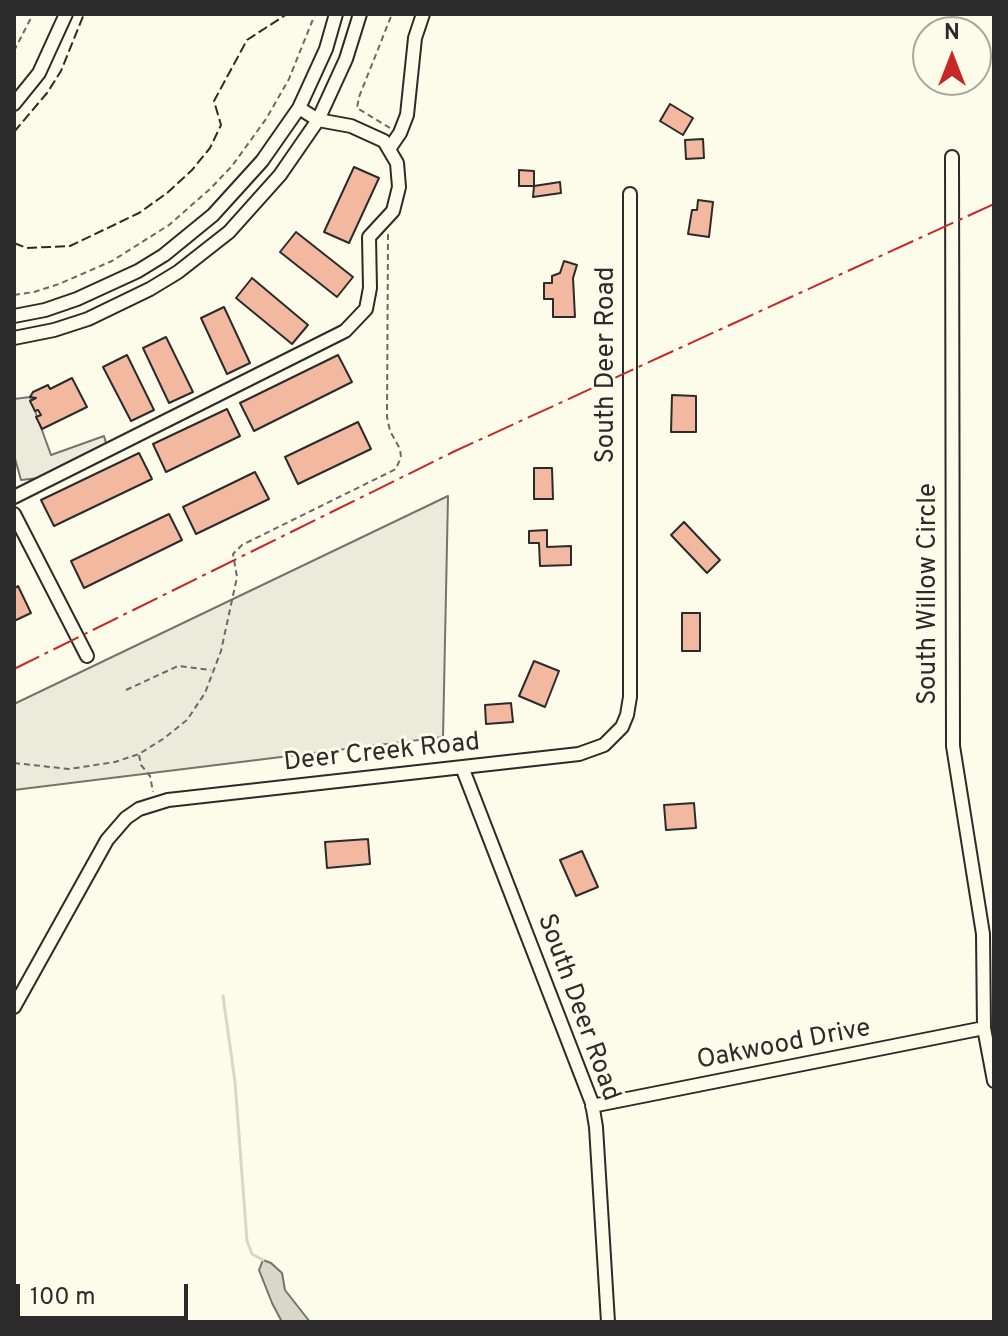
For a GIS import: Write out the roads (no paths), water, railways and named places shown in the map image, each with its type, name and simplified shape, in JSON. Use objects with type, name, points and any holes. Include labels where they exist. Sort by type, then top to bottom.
[{"type":"street","points":[[14,104],[39,73],[66,14]]},
{"type":"street","points":[[14,316],[77,299],[138,271],[164,255],[213,215],[262,161],[299,108],[326,49],[336,14]]},
{"type":"street","points":[[14,338],[88,319],[150,289],[178,272],[229,232],[280,175],[318,120],[346,59],[360,14]]},
{"type":"street","points":[[389,149],[407,115],[415,38],[423,14]]},
{"type":"street","points":[[14,497],[345,331],[366,309],[370,288],[369,237],[393,211],[399,187],[397,163],[384,141],[351,126],[318,120],[299,108]]},
{"type":"street","name":"South Willow Circle","points":[[952,157],[952,717],[956,769],[989,944],[984,1028],[994,1081]]},
{"type":"street","name":"South Deer Road","points":[[622,727],[630,701],[630,194]]},
{"type":"street","points":[[14,514],[87,656]]},
{"type":"street","name":"Deer Creek Road","points":[[14,1007],[107,840],[126,818],[139,809],[156,802],[592,751],[614,737],[622,727]]},
{"type":"street","name":"South Deer Road","points":[[462,767],[592,1106],[608,1322]]},
{"type":"street","name":"Oakwood Drive","points":[[592,1106],[984,1028]]},
{"type":"waterway","points":[[223,996],[235,1082],[247,1241],[252,1254],[263,1260]]}]
